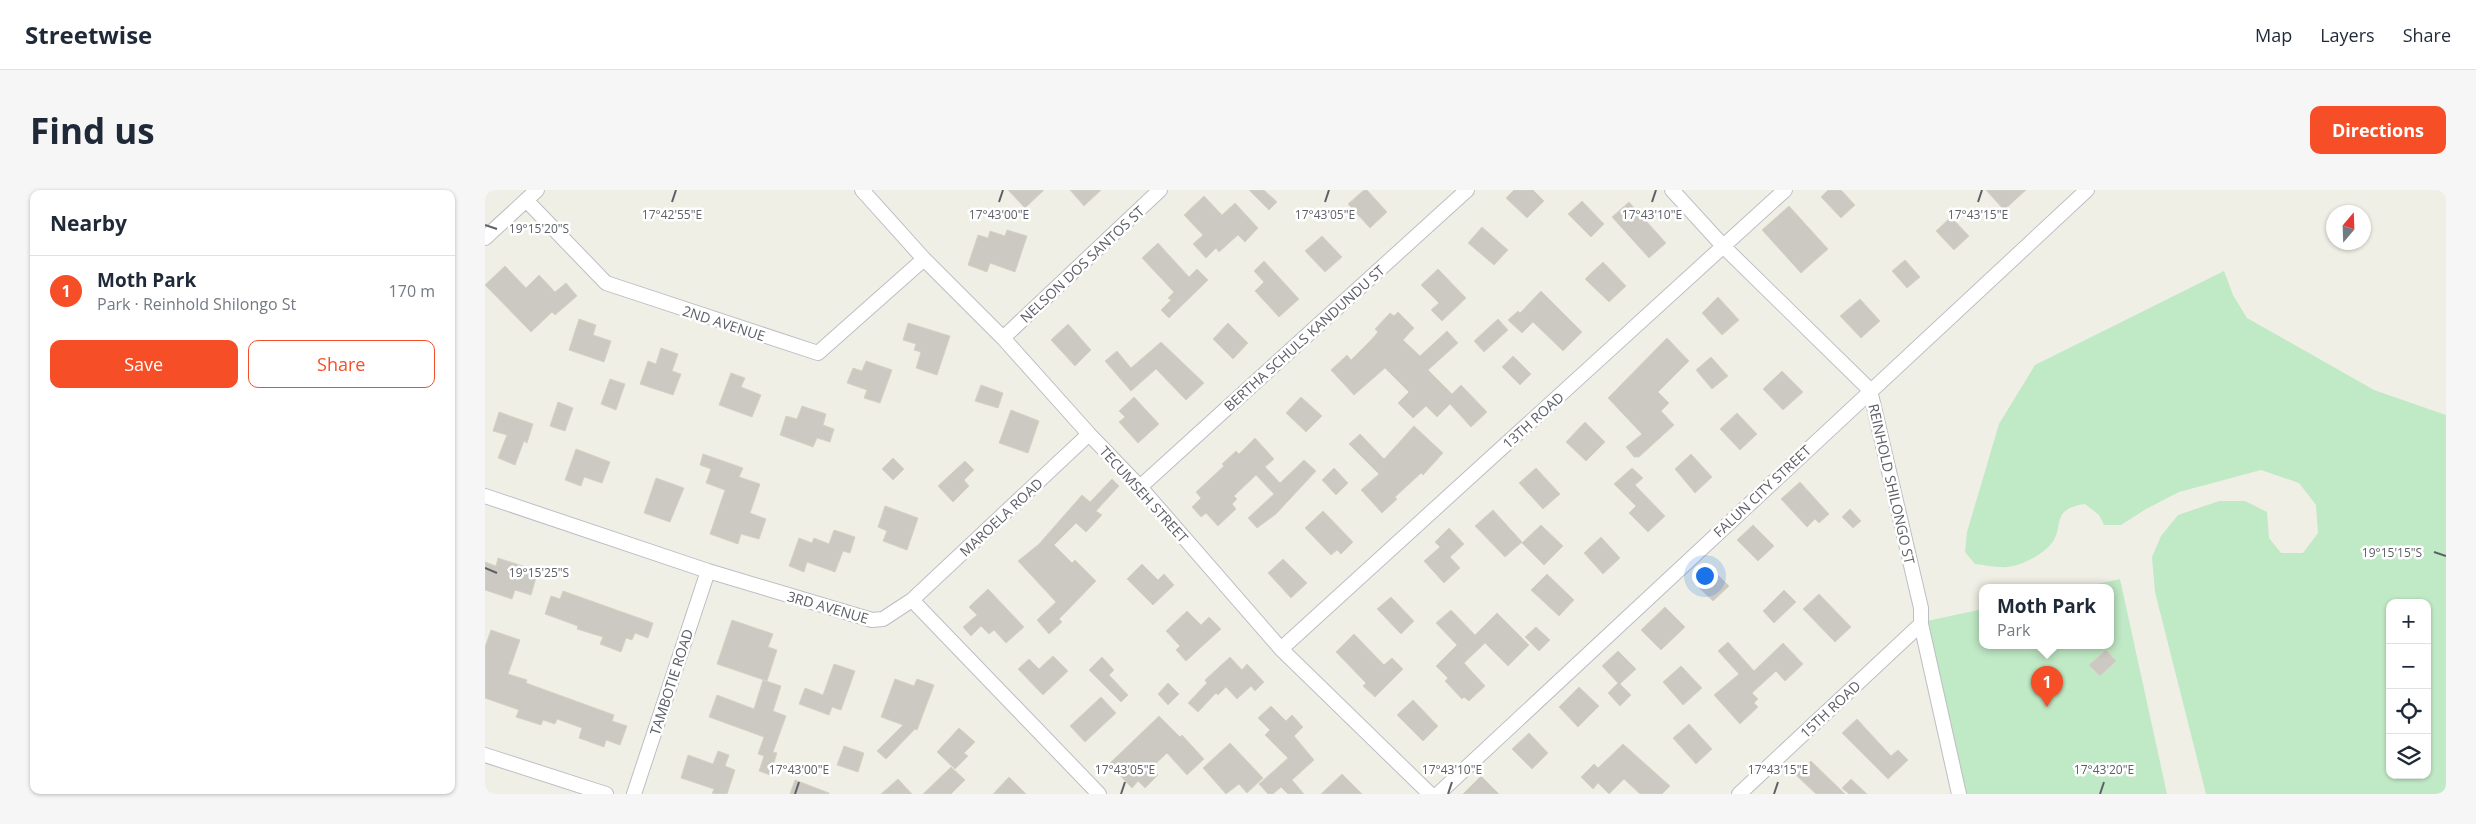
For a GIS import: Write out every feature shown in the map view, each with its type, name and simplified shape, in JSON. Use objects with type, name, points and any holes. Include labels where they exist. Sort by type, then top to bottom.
[{"type":"street","name":"TECUMSEH STREET","points":[[862,190],[924,259],[1003,338],[1089,434],[1140,486],[1281,649],[1430,794]]},
{"type":"street","name":"NELSON DOS SANTOS ST","points":[[1003,338],[1160,190]]},
{"type":"street","name":"BERTHA SCHULS KANDUNDU ST","points":[[1140,486],[1467,190]]},
{"type":"street","name":"REINHOLD SHILONGO ST","points":[[1673,190],[1724,247],[1870,390],[1921,608],[1921,624],[1959,794]]},
{"type":"street","name":"13TH ROAD","points":[[1281,649],[1785,190]]},
{"type":"street","name":"FALUN CITY STREET","points":[[1438,794],[2087,190]]},
{"type":"street","name":"2ND AVENUE","points":[[532,195],[606,283],[818,353],[924,259]]},
{"type":"street","points":[[485,238],[532,195]]},
{"type":"street","name":"MAROELA ROAD","points":[[912,600],[1089,434]]},
{"type":"street","name":"3RD AVENUE","points":[[485,496],[708,571],[872,620],[883,619],[912,600]]},
{"type":"street","name":"TAMBOTIE ROAD","points":[[634,794],[708,571]]},
{"type":"street","points":[[912,600],[1099,794]]},
{"type":"street","name":"15TH ROAD","points":[[1739,794],[1921,624]]},
{"type":"street","points":[[485,755],[606,794]]},
{"type":"green space","points":[[2224,271],[2233,295],[2247,318],[2374,390],[2446,415],[2446,794],[2206,794],[2155,592],[2152,557],[2161,536],[2178,515],[2219,501],[2245,501],[2267,512],[2269,538],[2281,553],[2303,553],[2318,533],[2316,505],[2299,483],[2261,470],[2179,492],[2146,509],[2121,525],[2104,525],[2099,515],[2085,504],[2074,506],[2066,510],[2062,515],[2055,538],[2037,556],[2019,565],[2007,567],[1975,564],[1965,552],[1967,532],[1999,424],[2035,365]]},
{"type":"green space","points":[[2120,579],[2167,794],[1965,794],[1927,621],[1979,610],[1979,649],[2114,649],[2114,584],[2097,584]]},
{"type":"building","points":[[1008,190],[1044,190],[1025,208]]},
{"type":"building","points":[[1070,190],[1101,190],[1084,206]]},
{"type":"building","points":[[1249,190],[1264,190],[1277,202],[1269,210]]},
{"type":"building","points":[[1364,190],[1367,190],[1387,212],[1370,228],[1348,204]]},
{"type":"building","points":[[1514,190],[1533,190],[1544,201],[1527,218],[1506,198]]},
{"type":"building","points":[[1828,190],[1841,190],[1855,205],[1841,218],[1821,197]]},
{"type":"building","points":[[1986,190],[2026,190],[2004,210]]},
{"type":"building","points":[[1204,196],[1222,215],[1235,203],[1258,228],[1245,242],[1238,235],[1219,252],[1216,248],[1206,258],[1193,244],[1203,235],[1184,215]]},
{"type":"building","points":[[1582,201],[1604,224],[1591,237],[1568,214]]},
{"type":"building","points":[[1629,202],[1666,243],[1649,258],[1612,217]]},
{"type":"building","points":[[1789,206],[1828,249],[1801,273],[1762,230]]},
{"type":"building","points":[[1951,217],[1969,236],[1954,250],[1936,231]]},
{"type":"building","points":[[1482,227],[1508,250],[1494,265],[1468,243]]},
{"type":"building","points":[[1007,230],[1027,236],[1015,272],[990,263],[987,272],[968,265],[978,235],[988,238],[990,231],[1005,236]]},
{"type":"building","points":[[1322,236],[1342,257],[1325,272],[1305,251]]},
{"type":"building","points":[[1158,243],[1189,277],[1197,269],[1208,280],[1169,318],[1161,310],[1171,300],[1168,298],[1174,292],[1142,258]]},
{"type":"building","points":[[1905,260],[1920,277],[1907,288],[1892,271]]},
{"type":"building","points":[[1264,261],[1299,299],[1279,317],[1255,291],[1264,282],[1254,271]]},
{"type":"building","points":[[1603,262],[1626,286],[1609,302],[1585,279]]},
{"type":"building","points":[[505,266],[526,288],[539,275],[555,292],[566,283],[577,296],[555,315],[552,312],[531,332],[485,285]]},
{"type":"building","points":[[1438,269],[1466,298],[1442,321],[1431,310],[1439,303],[1421,285]]},
{"type":"building","points":[[1541,291],[1582,332],[1563,351],[1533,322],[1522,333],[1508,320],[1518,311],[1520,313]]},
{"type":"building","points":[[1718,297],[1739,320],[1722,335],[1702,313]]},
{"type":"building","points":[[1860,299],[1880,321],[1861,338],[1840,316]]},
{"type":"building","points":[[1398,312],[1414,328],[1403,340],[1420,356],[1447,331],[1458,343],[1428,370],[1452,394],[1461,385],[1487,412],[1471,427],[1450,404],[1437,417],[1426,406],[1413,418],[1398,403],[1409,392],[1385,368],[1354,395],[1331,370],[1347,355],[1351,360],[1378,332],[1375,329],[1390,313],[1394,316]]},
{"type":"building","points":[[579,319],[596,325],[593,335],[611,341],[604,362],[569,350]]},
{"type":"building","points":[[1498,319],[1508,330],[1484,352],[1474,341]]},
{"type":"building","points":[[908,323],[950,336],[937,375],[916,368],[921,352],[914,350],[916,344],[903,340]]},
{"type":"building","points":[[1228,323],[1248,343],[1233,359],[1213,339]]},
{"type":"building","points":[[1068,324],[1091,350],[1075,366],[1051,340]]},
{"type":"building","points":[[1667,338],[1689,361],[1658,392],[1669,403],[1661,411],[1674,425],[1639,457],[1634,457],[1626,447],[1642,434],[1608,398]]},
{"type":"building","points":[[1161,342],[1204,383],[1186,400],[1156,369],[1131,391],[1105,361],[1117,351],[1131,368]]},
{"type":"building","points":[[661,348],[678,354],[672,371],[681,374],[673,395],[640,384],[648,361],[656,364]]},
{"type":"building","points":[[1513,356],[1531,374],[1520,385],[1502,367]]},
{"type":"building","points":[[1711,357],[1728,376],[1712,389],[1696,370]]},
{"type":"building","points":[[866,361],[892,370],[880,403],[864,398],[867,390],[847,383],[853,368],[862,371]]},
{"type":"building","points":[[1782,371],[1803,392],[1783,410],[1763,389]]},
{"type":"building","points":[[731,373],[745,378],[741,387],[761,395],[752,417],[719,405]]},
{"type":"building","points":[[610,379],[625,384],[616,410],[601,404]]},
{"type":"building","points":[[981,385],[1003,393],[998,408],[975,401]]},
{"type":"building","points":[[1134,397],[1159,424],[1138,443],[1119,422],[1125,417],[1119,411]]},
{"type":"building","points":[[1301,397],[1322,416],[1306,432],[1286,413]]},
{"type":"building","points":[[558,402],[573,408],[565,431],[550,426]]},
{"type":"building","points":[[802,406],[826,414],[823,425],[834,429],[830,442],[817,438],[813,447],[780,435],[786,416],[797,419]]},
{"type":"building","points":[[1011,410],[1039,421],[1028,453],[999,443]]},
{"type":"building","points":[[499,412],[533,424],[527,443],[524,441],[515,465],[498,458],[507,435],[493,431]]},
{"type":"building","points":[[1737,413],[1757,434],[1740,450],[1720,429]]},
{"type":"building","points":[[1585,422],[1605,442],[1586,461],[1566,442]]},
{"type":"building","points":[[1414,426],[1443,453],[1423,475],[1421,473],[1395,497],[1397,499],[1382,513],[1361,490],[1379,474],[1349,444],[1360,434],[1384,459]]},
{"type":"building","points":[[1255,438],[1274,459],[1265,467],[1280,483],[1304,460],[1316,471],[1276,514],[1257,528],[1248,518],[1274,494],[1256,475],[1234,496],[1237,499],[1232,504],[1236,509],[1218,526],[1206,513],[1201,517],[1192,507],[1201,498],[1196,492],[1224,466],[1222,464],[1236,451],[1239,454]]},
{"type":"building","points":[[576,449],[610,462],[602,483],[584,477],[581,486],[565,480]]},
{"type":"building","points":[[703,454],[743,468],[739,477],[760,484],[750,513],[766,519],[759,539],[741,534],[738,544],[710,534],[725,490],[706,483],[711,469],[700,465]]},
{"type":"building","points":[[1691,454],[1712,477],[1695,493],[1675,469]]},
{"type":"building","points":[[893,458],[904,469],[893,480],[882,469]]},
{"type":"building","points":[[965,461],[974,470],[964,480],[969,486],[953,502],[938,486]]},
{"type":"building","points":[[1334,468],[1348,483],[1336,495],[1322,480]]},
{"type":"building","points":[[1536,468],[1560,494],[1543,509],[1519,483]]},
{"type":"building","points":[[1632,468],[1643,478],[1635,485],[1665,516],[1648,532],[1629,513],[1636,506],[1614,484]]},
{"type":"building","points":[[656,478],[684,488],[670,522],[644,513]]},
{"type":"building","points":[[1112,479],[1119,486],[1096,511],[1102,515],[1086,532],[1076,523],[1054,545],[1072,563],[1075,560],[1096,581],[1059,619],[1062,622],[1049,634],[1037,620],[1056,602],[1018,561],[1039,544],[1082,495],[1090,502]]},
{"type":"building","points":[[1800,482],[1829,514],[1819,523],[1815,519],[1807,527],[1781,499]]},
{"type":"building","points":[[885,506],[918,518],[907,550],[883,541],[887,531],[878,527]]},
{"type":"building","points":[[1850,509],[1861,521],[1853,528],[1842,517]]},
{"type":"building","points":[[1493,510],[1522,542],[1505,557],[1475,526]]},
{"type":"building","points":[[1323,511],[1353,542],[1341,554],[1337,550],[1331,555],[1305,528]]},
{"type":"building","points":[[1541,525],[1563,546],[1544,565],[1522,543]]},
{"type":"building","points":[[1753,525],[1774,546],[1758,561],[1737,540]]},
{"type":"building","points":[[1449,528],[1464,544],[1450,557],[1460,568],[1444,583],[1424,561],[1440,547],[1435,542]]},
{"type":"building","points":[[834,530],[855,537],[850,553],[843,551],[835,572],[807,562],[804,572],[789,566],[799,538],[812,543],[814,538],[829,544]]},
{"type":"building","points":[[1601,537],[1620,558],[1603,574],[1584,553]]},
{"type":"building","points":[[498,558],[538,571],[531,595],[515,590],[512,599],[485,590],[485,562],[496,566]]},
{"type":"building","points":[[1283,559],[1307,583],[1291,598],[1268,573]]},
{"type":"building","points":[[1142,564],[1158,580],[1164,574],[1174,585],[1153,605],[1127,579]]},
{"type":"building","points":[[1709,566],[1729,586],[1713,601],[1693,582]]},
{"type":"building","points":[[1547,574],[1574,600],[1559,616],[1531,590]]},
{"type":"building","points":[[988,589],[1024,627],[1006,643],[994,630],[989,634],[981,626],[971,636],[963,627],[977,615],[969,607]]},
{"type":"building","points":[[1784,590],[1796,602],[1774,623],[1763,611]]},
{"type":"building","points":[[563,591],[653,623],[648,638],[635,633],[632,640],[626,638],[621,652],[600,644],[603,637],[577,629],[578,626],[545,614],[551,596],[560,599]]},
{"type":"building","points":[[1819,594],[1851,627],[1835,642],[1803,609]]},
{"type":"building","points":[[1391,597],[1414,621],[1401,634],[1377,609]]},
{"type":"building","points":[[1665,607],[1685,627],[1661,650],[1641,630]]},
{"type":"building","points":[[1451,610],[1475,635],[1497,613],[1529,645],[1508,666],[1485,643],[1464,663],[1485,686],[1469,701],[1464,697],[1462,699],[1445,681],[1448,678],[1436,666],[1457,645],[1436,623]]},
{"type":"building","points":[[1187,611],[1201,625],[1209,617],[1221,629],[1186,661],[1176,650],[1180,646],[1166,631]]},
{"type":"building","points":[[732,620],[773,634],[768,647],[777,650],[767,681],[717,664]]},
{"type":"building","points":[[1536,627],[1550,640],[1539,651],[1525,637]]},
{"type":"building","points":[[491,630],[520,640],[508,674],[527,680],[526,683],[614,715],[612,721],[627,726],[620,745],[606,740],[604,747],[579,738],[582,728],[557,719],[555,724],[543,720],[541,725],[516,717],[519,710],[485,698],[485,647]]},
{"type":"building","points":[[1354,634],[1384,665],[1392,658],[1403,669],[1375,697],[1363,686],[1366,683],[1336,652]]},
{"type":"building","points":[[1728,642],[1754,671],[1783,643],[1803,664],[1785,681],[1776,671],[1752,693],[1758,699],[1754,703],[1758,707],[1740,724],[1714,695],[1739,674],[1718,651]]},
{"type":"building","points":[[2106,650],[2116,661],[2100,676],[2089,665]]},
{"type":"building","points":[[1618,651],[1636,669],[1620,684],[1631,695],[1620,706],[1608,693],[1618,683],[1602,666]]},
{"type":"building","points":[[1053,656],[1068,671],[1043,695],[1018,669],[1029,659],[1039,669]]},
{"type":"building","points":[[1102,657],[1114,670],[1109,675],[1128,695],[1121,702],[1089,670]]},
{"type":"building","points":[[1230,657],[1242,670],[1247,664],[1264,682],[1255,691],[1251,686],[1237,699],[1226,687],[1218,695],[1216,693],[1198,712],[1188,703],[1207,683],[1205,680]]},
{"type":"building","points":[[834,664],[855,671],[841,710],[832,707],[829,715],[799,704],[805,688],[823,695]]},
{"type":"building","points":[[1681,666],[1702,688],[1683,705],[1663,682]]},
{"type":"building","points":[[895,679],[914,686],[917,679],[934,685],[917,730],[915,729],[886,759],[877,751],[903,725],[881,717]]},
{"type":"building","points":[[763,680],[781,686],[773,711],[786,716],[773,752],[777,753],[770,775],[759,771],[764,756],[758,754],[764,737],[709,717],[717,695],[754,709]]},
{"type":"building","points":[[1168,683],[1179,694],[1168,705],[1158,694]]},
{"type":"building","points":[[1579,687],[1599,706],[1578,727],[1559,707]]},
{"type":"building","points":[[1101,697],[1116,713],[1085,742],[1070,726]]},
{"type":"building","points":[[1413,700],[1438,726],[1423,741],[1397,715]]},
{"type":"building","points":[[1271,706],[1286,721],[1292,715],[1303,727],[1294,736],[1314,760],[1292,780],[1304,794],[1288,794],[1281,787],[1273,794],[1268,794],[1259,784],[1288,758],[1265,735],[1270,730],[1258,718]]},
{"type":"building","points":[[1159,716],[1180,737],[1182,735],[1204,759],[1187,775],[1167,753],[1151,768],[1158,775],[1145,788],[1138,781],[1132,788],[1109,764]]},
{"type":"building","points":[[1857,719],[1891,756],[1898,750],[1908,760],[1888,779],[1842,733]]},
{"type":"building","points":[[1689,724],[1712,749],[1696,764],[1673,738]]},
{"type":"building","points":[[959,728],[975,742],[964,753],[968,756],[955,769],[937,752]]},
{"type":"building","points":[[1529,733],[1548,753],[1532,769],[1512,749]]},
{"type":"building","points":[[1230,743],[1263,778],[1247,793],[1239,784],[1226,794],[1203,768]]},
{"type":"building","points":[[1623,744],[1670,786],[1662,794],[1640,794],[1624,779],[1609,794],[1598,783],[1593,789],[1581,777],[1594,764],[1598,768]]},
{"type":"building","points":[[844,746],[864,753],[858,772],[837,765]]},
{"type":"building","points":[[718,751],[729,755],[725,766],[735,770],[727,794],[712,794],[714,789],[681,778],[688,755],[713,764]]},
{"type":"building","points":[[1811,761],[1845,794],[1816,794],[1796,775]]},
{"type":"building","points":[[951,767],[965,780],[951,794],[923,794]]},
{"type":"building","points":[[1342,774],[1362,794],[1321,794]]},
{"type":"building","points":[[1481,776],[1499,794],[1463,794]]},
{"type":"building","points":[[1009,777],[1026,794],[993,794]]},
{"type":"building","points":[[898,779],[912,794],[881,794]]},
{"type":"building","points":[[1851,779],[1867,794],[1849,794],[1842,788]]},
{"type":"building","points":[[795,780],[829,793],[829,794],[790,794]]},
{"type":"place","name":"Moth Park","points":[[2047,707]]}]
